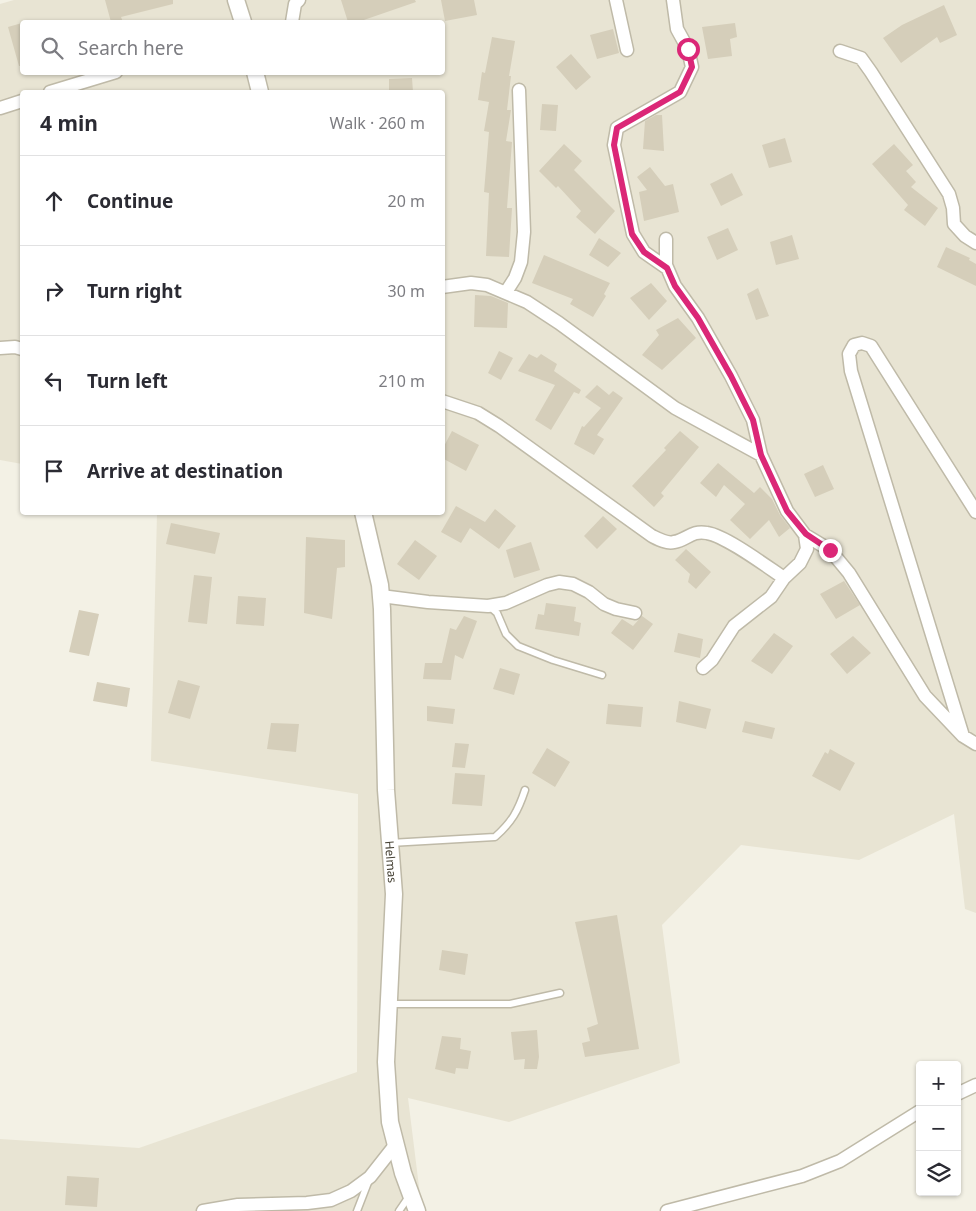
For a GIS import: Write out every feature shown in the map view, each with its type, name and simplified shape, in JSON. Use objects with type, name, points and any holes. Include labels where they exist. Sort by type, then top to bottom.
[{"type":"street","points":[[236,0],[241,20]]},
{"type":"street","points":[[292,20],[295,4],[299,0]]},
{"type":"street","points":[[616,0],[628,50]]},
{"type":"street","points":[[667,268],[644,252],[632,234],[614,145],[617,128],[680,92],[692,67],[688,49],[677,29],[673,0]]},
{"type":"street","points":[[840,51],[861,58],[872,72],[948,194],[953,208],[954,224],[965,236],[976,243]]},
{"type":"street","points":[[57,90],[106,75]]},
{"type":"street","points":[[256,75],[260,90]]},
{"type":"street","points":[[506,292],[515,278],[521,262],[524,232],[519,90]]},
{"type":"street","points":[[0,108],[20,102]]},
{"type":"street","points":[[666,239],[667,268],[675,286],[698,318],[731,376],[753,420],[761,455],[787,511],[806,534],[830,550],[849,572],[925,696],[963,736],[976,744]]},
{"type":"street","points":[[445,286],[471,283],[487,285],[527,302],[559,323],[675,408],[761,455]]},
{"type":"street","points":[[963,736],[851,370],[850,354],[854,346],[862,343],[871,346],[976,512]]},
{"type":"street","points":[[0,348],[20,348]]},
{"type":"street","points":[[445,402],[478,413],[499,426],[661,541],[673,543],[693,533],[705,532],[718,536],[784,578]]},
{"type":"street","name":"Helmas","points":[[364,515],[381,596],[386,790],[394,894],[386,1062],[390,1122],[416,1211]]},
{"type":"street","points":[[703,668],[712,660],[734,626],[771,597],[784,578],[800,563],[808,549],[806,534]]},
{"type":"street","points":[[381,596],[428,602],[488,606],[506,603],[547,585],[559,582],[573,584],[589,592],[604,604],[616,609],[635,613]]},
{"type":"street","points":[[961,1092],[976,1085]]},
{"type":"street","points":[[667,1211],[802,1176],[840,1161],[916,1114]]},
{"type":"street","points":[[203,1211],[238,1205],[307,1203],[332,1200],[351,1191],[370,1177],[396,1144]]},
{"type":"lane","points":[[488,606],[496,613],[506,634],[518,646],[553,660],[602,674]]},
{"type":"lane","points":[[390,843],[495,837],[508,826],[519,807],[525,790]]},
{"type":"lane","points":[[388,1004],[510,1004],[560,993]]},
{"type":"lane","points":[[356,1211],[370,1177]]},
{"type":"lane","points":[[398,1211],[410,1194]]},
{"type":"shaded area","points":[[14,0],[976,0],[976,913],[965,909],[954,814],[859,860],[741,845],[662,925],[680,1063],[509,1122],[408,1098],[422,1211],[0,1211],[0,1139],[139,1148],[357,1072],[358,794],[151,761],[157,515],[445,515],[445,90],[20,90],[20,464],[0,460],[0,4]]},
{"type":"building","points":[[105,0],[173,0],[173,4],[121,17],[122,20],[110,20]]},
{"type":"building","points":[[341,0],[415,0],[416,2],[364,20],[347,20]]},
{"type":"building","points":[[441,0],[474,0],[477,15],[445,20]]},
{"type":"building","points":[[944,5],[957,35],[940,43],[937,37],[901,63],[883,38],[902,25]]},
{"type":"building","points":[[735,23],[737,37],[730,39],[732,56],[708,59],[702,27]]},
{"type":"building","points":[[20,24],[20,66],[19,66],[8,27]]},
{"type":"building","points":[[613,29],[619,53],[597,59],[590,35]]},
{"type":"building","points":[[492,37],[515,41],[509,76],[511,76],[507,110],[511,110],[506,141],[512,142],[507,208],[512,208],[509,257],[486,256],[489,193],[484,192],[489,132],[484,131],[489,102],[478,100],[482,72],[485,73]]},
{"type":"building","points":[[571,54],[591,77],[576,90],[556,67]]},
{"type":"building","points":[[412,78],[413,90],[389,90],[389,79]]},
{"type":"building","points":[[542,104],[558,105],[556,131],[540,130]]},
{"type":"building","points":[[656,115],[662,115],[664,151],[643,149],[645,121]]},
{"type":"building","points":[[785,138],[792,162],[769,168],[762,145]]},
{"type":"building","points":[[564,144],[582,161],[574,170],[615,211],[595,234],[576,217],[581,211],[558,186],[556,188],[539,171]]},
{"type":"building","points":[[894,144],[913,165],[906,171],[916,182],[911,187],[938,208],[925,226],[904,210],[908,205],[872,164]]},
{"type":"building","points":[[650,167],[665,186],[673,184],[679,212],[644,221],[639,192],[647,190],[637,177]]},
{"type":"building","points":[[732,173],[743,195],[721,206],[710,184]]},
{"type":"building","points":[[728,228],[738,250],[717,260],[707,237]]},
{"type":"building","points":[[792,235],[799,259],[776,265],[770,242]]},
{"type":"building","points":[[599,238],[621,253],[608,267],[589,255]]},
{"type":"building","points":[[946,247],[970,258],[969,260],[976,264],[976,286],[937,267]]},
{"type":"building","points":[[544,255],[610,283],[604,294],[606,296],[593,317],[570,304],[573,299],[532,283]]},
{"type":"building","points":[[651,283],[667,301],[649,320],[630,298]]},
{"type":"building","points":[[758,288],[769,316],[756,320],[747,294]]},
{"type":"building","points":[[475,295],[491,296],[508,303],[507,328],[474,327]]},
{"type":"building","points":[[678,318],[696,338],[662,370],[642,355],[659,335],[656,330]]},
{"type":"building","points":[[499,351],[513,358],[501,380],[488,373]]},
{"type":"building","points":[[529,354],[537,358],[541,354],[557,364],[554,371],[581,390],[579,394],[574,392],[551,430],[535,420],[555,385],[518,371]]},
{"type":"building","points":[[597,385],[609,395],[613,391],[623,398],[597,435],[604,439],[594,455],[574,444],[582,426],[584,427],[601,408],[585,397]]},
{"type":"building","points":[[452,431],[479,445],[466,471],[445,460],[445,444]]},
{"type":"building","points":[[680,431],[699,447],[661,493],[664,496],[654,507],[632,486],[666,450],[664,448]]},
{"type":"building","points":[[718,463],[754,493],[760,487],[772,499],[780,515],[790,528],[779,537],[769,520],[750,539],[730,520],[745,504],[724,485],[716,497],[700,483]]},
{"type":"building","points":[[823,465],[834,489],[815,497],[804,474]]},
{"type":"building","points":[[456,506],[485,522],[495,509],[516,526],[499,549],[470,528],[461,543],[441,532]]},
{"type":"building","points":[[603,516],[617,529],[597,549],[584,536]]},
{"type":"building","points":[[171,523],[220,533],[215,554],[166,544]]},
{"type":"building","points":[[306,537],[345,540],[345,567],[337,568],[332,619],[304,613]]},
{"type":"building","points":[[415,540],[437,556],[419,580],[397,564]]},
{"type":"building","points":[[531,542],[540,570],[514,578],[506,550]]},
{"type":"building","points":[[686,549],[711,572],[696,589],[688,582],[690,574],[675,560]]},
{"type":"building","points":[[194,575],[212,577],[207,624],[188,622]]},
{"type":"building","points":[[844,581],[860,605],[836,619],[820,594]]},
{"type":"building","points":[[238,596],[266,598],[264,626],[236,624]]},
{"type":"building","points":[[546,603],[576,607],[574,621],[581,623],[579,636],[535,629],[538,614],[544,615]]},
{"type":"building","points":[[79,610],[99,614],[89,656],[69,652]]},
{"type":"building","points":[[464,616],[477,621],[463,659],[455,655],[451,680],[423,679],[425,663],[442,663],[450,628],[456,630]]},
{"type":"building","points":[[642,616],[653,624],[633,650],[611,633],[622,619],[633,626]]},
{"type":"building","points":[[678,633],[703,639],[700,658],[674,652]]},
{"type":"building","points":[[774,633],[793,646],[772,674],[751,661]]},
{"type":"building","points":[[853,636],[871,653],[847,674],[830,654]]},
{"type":"building","points":[[500,668],[520,674],[514,695],[493,689]]},
{"type":"building","points":[[178,680],[200,686],[190,719],[168,713]]},
{"type":"building","points":[[97,682],[130,688],[127,707],[93,701]]},
{"type":"building","points":[[679,701],[711,709],[706,729],[676,722]]},
{"type":"building","points":[[608,704],[643,707],[641,727],[606,724]]},
{"type":"building","points":[[427,706],[455,709],[453,724],[427,721]]},
{"type":"building","points":[[745,721],[775,728],[772,739],[742,732]]},
{"type":"building","points":[[271,723],[299,724],[296,752],[267,749]]},
{"type":"building","points":[[455,743],[469,744],[465,768],[452,767]]},
{"type":"building","points":[[547,748],[570,762],[555,787],[532,773]]},
{"type":"building","points":[[830,749],[855,763],[840,791],[812,776],[825,752],[828,754]]},
{"type":"building","points":[[455,773],[485,775],[482,806],[452,804]]},
{"type":"building","points":[[617,915],[639,1049],[585,1057],[582,1043],[590,1041],[587,1028],[598,1024],[575,922]]},
{"type":"building","points":[[442,950],[468,954],[465,975],[439,970]]},
{"type":"building","points":[[537,1030],[539,1057],[537,1069],[524,1069],[525,1059],[514,1060],[511,1032]]},
{"type":"building","points":[[442,1036],[461,1038],[460,1049],[471,1051],[468,1069],[456,1068],[455,1074],[435,1069]]},
{"type":"building","points":[[67,1176],[99,1178],[97,1207],[65,1205]]},
{"type":"route","points":[[688,49],[692,67],[680,92],[617,128],[614,145],[632,234],[644,252],[667,268],[675,286],[698,318],[731,376],[753,420],[761,455],[787,511],[806,534],[830,550]]}]
